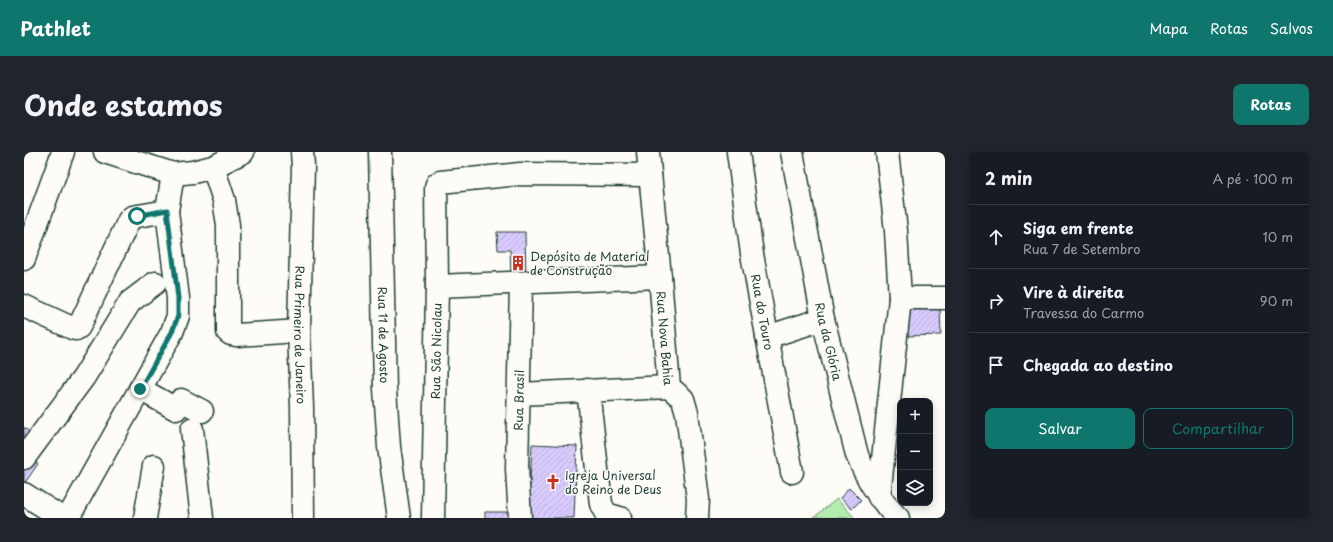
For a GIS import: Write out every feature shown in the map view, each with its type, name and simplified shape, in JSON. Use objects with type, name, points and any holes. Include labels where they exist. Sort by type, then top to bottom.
[{"type":"street","points":[[24,259],[63,152]]},
{"type":"street","points":[[105,152],[173,174],[193,172],[213,167],[243,152]]},
{"type":"street","name":"Rua Primeiro de Janeiro","points":[[302,152],[303,174],[299,331],[302,408],[303,518]]},
{"type":"street","name":"Rua 11 de Agosto","points":[[380,152],[384,389],[389,448],[399,518]]},
{"type":"street","name":"Rua Nova Bahia","points":[[648,152],[669,387],[683,399],[687,413],[698,499],[697,518]]},
{"type":"street","name":"Rua do Touro","points":[[738,152],[752,254],[792,472]]},
{"type":"street","name":"Rua da Glória","points":[[792,152],[823,319],[857,455],[865,475],[879,497],[898,518]]},
{"type":"street","points":[[879,497],[900,298],[896,231],[887,152]]},
{"type":"street","points":[[213,167],[224,200],[228,225],[228,332],[236,335],[299,331]]},
{"type":"street","points":[[68,518],[172,332],[178,316],[178,298],[167,210],[173,174]]},
{"type":"street","name":"Rua São Nicolau","points":[[433,518],[437,286],[437,184],[440,182],[520,174],[650,175]]},
{"type":"street","points":[[24,306],[72,328],[79,327],[129,220],[132,217],[167,210]]},
{"type":"street","points":[[437,286],[660,277]]},
{"type":"street","points":[[24,458],[84,377],[130,302],[155,283]]},
{"type":"street","name":"Rua Brasil","points":[[520,518],[518,469],[521,283]]},
{"type":"street","points":[[900,298],[945,298]]},
{"type":"street","points":[[767,337],[823,319]]},
{"type":"street","points":[[519,394],[669,387]]},
{"type":"street","points":[[140,389],[176,409],[180,400],[197,420],[202,518]]},
{"type":"street","points":[[588,390],[601,504],[606,514],[620,518]]},
{"type":"street","points":[[145,518],[154,466]]},
{"type":"street","points":[[24,494],[62,518]]},
{"type":"green space","points":[[837,499],[855,518],[814,517]]},
{"type":"building","name":"Depósito de Material de Construção","points":[[497,232],[525,232],[526,277],[511,277],[510,250],[498,250]]},
{"type":"building","points":[[907,307],[940,307],[941,335],[906,336]]},
{"type":"building","points":[[24,427],[30,433],[24,444]]},
{"type":"building","name":"Igreja Universal do Reino de Deus","points":[[532,444],[577,446],[574,518],[528,518]]},
{"type":"building","points":[[30,455],[38,464],[24,484],[24,463]]},
{"type":"building","points":[[849,488],[861,500],[852,509],[840,498]]},
{"type":"building","points":[[485,512],[512,512],[512,518],[485,518]]},
{"type":"place","name":"Depósito de Material de Construção","points":[[518,263]]},
{"type":"place","name":"Igreja Universal do Reino de Deus","points":[[553,482]]},
{"type":"route","points":[[137,216],[167,210],[178,298],[178,316],[172,332],[140,389]]}]
